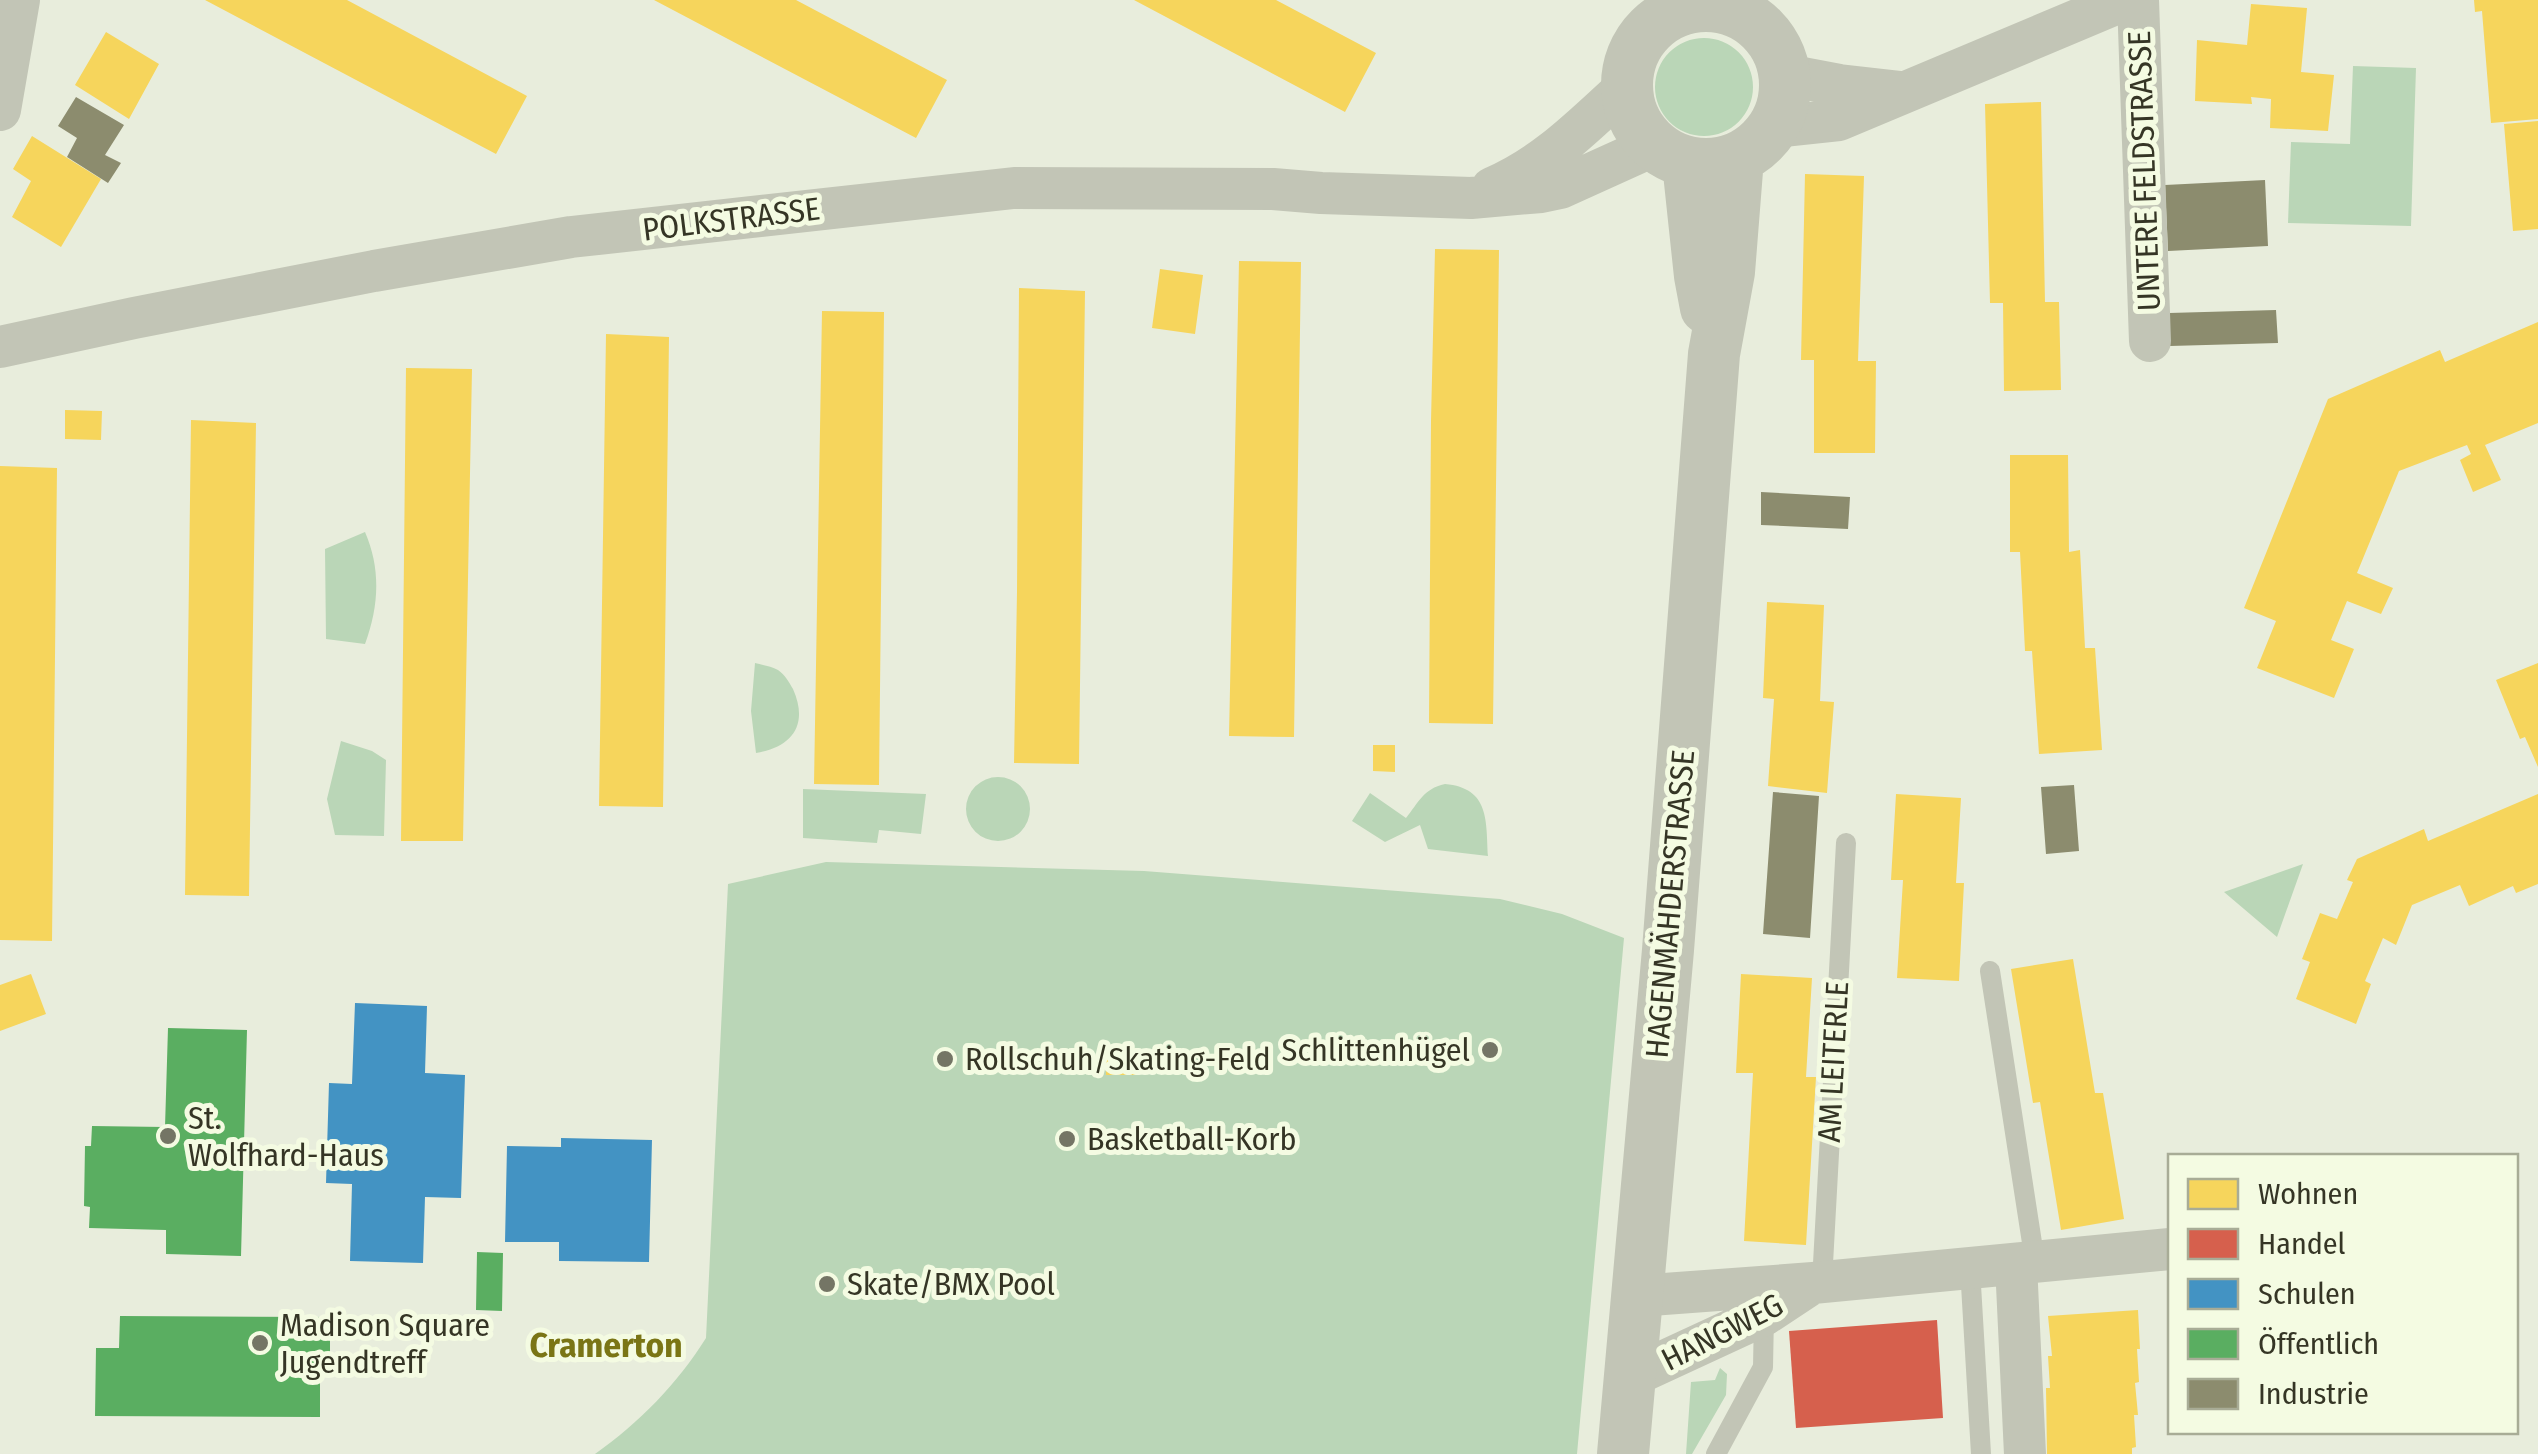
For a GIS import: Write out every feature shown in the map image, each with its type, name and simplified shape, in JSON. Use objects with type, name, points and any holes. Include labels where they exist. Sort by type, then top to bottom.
[{"type":"street","points":[[0,110],[20,0]]},
{"type":"street","points":[[1714,148],[1838,120],[2125,0]]},
{"type":"street","name":"UNTERE FELDSTRASSE","points":[[2138,0],[2150,341]]},
{"type":"street","points":[[1626,86],[1634,51],[1656,22],[1691,3],[1742,14],[1839,84],[1907,92]]},
{"type":"street","name":"HAGENMÄHDERSTRASSE","points":[[1626,86],[1632,115],[1647,139],[1714,148],[1784,102],[1770,35]]},
{"type":"street","name":"POLKSTRASSE","points":[[1471,198],[1535,166],[1626,86]]},
{"type":"street","name":"HAGENMÄHDERSTRASSE","points":[[1623,1454],[1668,950],[1714,354],[1700,276],[1714,148]]},
{"type":"street","name":"POLKSTRASSE","points":[[0,347],[245,296],[538,242],[957,193],[1014,188],[1253,189],[1471,198],[1541,192],[1714,148]]},
{"type":"street","name":"HANGWEG","points":[[1630,1377],[1764,1301],[1817,1282],[2168,1249]]},
{"type":"street","points":[[2025,1263],[2025,1454]]},
{"type":"street","name":"HANGWEG","points":[[1637,1296],[1764,1301]]},
{"type":"lane","name":"AM LEITERLE","points":[[1817,1282],[1846,843]]},
{"type":"lane","points":[[1990,972],[2025,1263]]},
{"type":"lane","points":[[1970,1268],[1981,1454]]},
{"type":"lane","points":[[1716,1454],[1763,1367],[1764,1301]]},
{"type":"green space","points":[[1704,38],[1723,41],[1739,52],[1750,68],[1750,106],[1739,122],[1723,133],[1704,136],[1685,133],[1669,122],[1658,106],[1655,87],[1658,68],[1669,52],[1685,41]]},
{"type":"green space","points":[[2353,66],[2416,68],[2411,226],[2288,223],[2291,142],[2350,144]]},
{"type":"green space","points":[[365,532],[374,560],[376,588],[365,644],[326,639],[325,549]]},
{"type":"green space","points":[[755,663],[785,676],[799,713],[788,740],[756,753],[751,711]]},
{"type":"green space","points":[[341,741],[386,760],[384,836],[335,835],[327,799]]},
{"type":"green space","points":[[998,777],[1020,787],[1030,809],[1020,831],[998,841],[976,831],[966,809],[976,787]]},
{"type":"green space","points":[[1445,784],[1460,787],[1478,799],[1485,819],[1488,856],[1428,849],[1420,825],[1385,842],[1352,821],[1370,793],[1406,818],[1426,793]]},
{"type":"green space","points":[[803,789],[926,794],[921,834],[879,830],[877,843],[803,838]]},
{"type":"green space","points":[[826,862],[1144,871],[1500,899],[1562,914],[1624,938],[1577,1454],[595,1454],[656,1402],[706,1338],[728,884]]},
{"type":"green space","points":[[2303,864],[2277,937],[2224,892]]},
{"type":"green space","points":[[1720,1368],[1727,1374],[1726,1395],[1692,1454],[1686,1454],[1691,1382],[1715,1380]]},
{"type":"building: Wohnen","points":[[205,0],[347,0],[527,96],[496,154]]},
{"type":"building: Wohnen","points":[[654,0],[796,0],[947,80],[916,138]]},
{"type":"building: Wohnen","points":[[1134,0],[1276,0],[1376,53],[1345,112]]},
{"type":"building: Wohnen","points":[[2474,0],[2538,0],[2538,119],[2491,123],[2482,11],[2475,12]]},
{"type":"building: Wohnen","points":[[2251,4],[2307,8],[2301,72],[2334,75],[2328,131],[2270,128],[2271,99],[2251,97],[2252,104],[2195,101],[2197,40],[2247,45]]},
{"type":"building: Wohnen","points":[[106,32],[159,64],[129,119],[75,85]]},
{"type":"building: Wohnen","points":[[2041,102],[2045,302],[2059,302],[2061,390],[2004,391],[2003,303],[1990,303],[1985,104]]},
{"type":"building: Wohnen","points":[[2538,121],[2538,229],[2513,231],[2504,124]]},
{"type":"building: Wohnen","points":[[32,136],[101,179],[61,247],[12,217],[31,181],[13,169]]},
{"type":"building: Wohnen","points":[[1805,174],[1864,176],[1858,361],[1876,361],[1875,453],[1814,453],[1814,360],[1801,360]]},
{"type":"building: Wohnen","points":[[1435,249],[1499,250],[1493,724],[1429,723]]},
{"type":"building: Wohnen","points":[[1239,261],[1301,262],[1294,737],[1229,736]]},
{"type":"building: Wohnen","points":[[1160,269],[1203,275],[1195,334],[1152,328]]},
{"type":"building: Wohnen","points":[[1019,288],[1085,291],[1079,764],[1014,763]]},
{"type":"building: Wohnen","points":[[822,311],[884,312],[879,785],[814,784]]},
{"type":"building: Wohnen","points":[[2538,322],[2538,423],[2485,445],[2501,480],[2473,492],[2460,460],[2471,454],[2467,445],[2399,471],[2357,573],[2393,588],[2381,614],[2347,601],[2331,640],[2354,649],[2334,698],[2257,668],[2276,621],[2244,608],[2328,399],[2440,350],[2445,362]]},
{"type":"building: Wohnen","points":[[606,334],[669,337],[663,807],[599,806]]},
{"type":"building: Wohnen","points":[[406,368],[472,369],[463,841],[401,841]]},
{"type":"building: Wohnen","points":[[65,410],[102,411],[101,440],[65,439]]},
{"type":"building: Wohnen","points":[[191,420],[256,423],[249,896],[185,895]]},
{"type":"building: Wohnen","points":[[2010,455],[2068,455],[2069,552],[2080,550],[2085,648],[2095,648],[2102,750],[2039,754],[2032,651],[2025,651],[2020,552],[2010,552]]},
{"type":"building: Wohnen","points":[[0,466],[57,468],[52,941],[0,940]]},
{"type":"building: Wohnen","points":[[1767,602],[1824,605],[1820,701],[1834,702],[1827,793],[1768,786],[1774,699],[1763,698]]},
{"type":"building: Wohnen","points":[[2538,663],[2538,767],[2525,737],[2520,739],[2496,680]]},
{"type":"building: Wohnen","points":[[1373,745],[1395,745],[1395,772],[1373,771]]},
{"type":"building: Wohnen","points":[[1896,794],[1961,798],[1956,883],[1964,883],[1959,981],[1897,978],[1903,880],[1891,880]]},
{"type":"building: Wohnen","points":[[2538,794],[2538,884],[2516,893],[2513,886],[2469,906],[2460,885],[2412,905],[2396,945],[2383,938],[2365,981],[2371,984],[2356,1024],[2296,999],[2310,962],[2302,959],[2320,913],[2337,919],[2353,882],[2347,880],[2357,859],[2424,829],[2428,841]]},
{"type":"building: Wohnen","points":[[2073,959],[2095,1093],[2103,1093],[2124,1219],[2061,1230],[2040,1102],[2033,1103],[2011,969]]},
{"type":"building: Wohnen","points":[[31,974],[46,1014],[0,1031],[0,985]]},
{"type":"building: Wohnen","points":[[1741,974],[1812,978],[1806,1077],[1816,1077],[1806,1245],[1744,1241],[1753,1073],[1736,1073]]},
{"type":"building: Wohnen","points":[[1105,1049],[1137,1050],[1137,1075],[1106,1075]]},
{"type":"building: Wohnen","points":[[2138,1310],[2138,1415],[2134,1415],[2136,1447],[2132,1454],[2047,1454],[2046,1388],[2050,1388],[2048,1356],[2052,1356],[2048,1316]]},
{"type":"building: Handel","points":[[1937,1320],[1943,1418],[1796,1428],[1789,1331]]},
{"type":"building: Schulen","points":[[355,1003],[427,1006],[425,1073],[465,1075],[461,1198],[425,1197],[423,1263],[350,1261],[352,1184],[326,1183],[329,1083],[352,1084]]},
{"type":"building: Schulen","points":[[561,1138],[652,1140],[649,1262],[559,1261],[559,1242],[505,1242],[507,1146],[561,1147]]},
{"type":"building: Öffentlich","name":"St. Wolfhard-Haus","points":[[168,1028],[247,1030],[241,1256],[166,1254],[166,1230],[89,1228],[90,1207],[84,1206],[85,1146],[91,1146],[92,1126],[165,1127]]},
{"type":"building: Öffentlich","points":[[477,1252],[503,1253],[502,1311],[476,1310]]},
{"type":"building: Öffentlich","name":"Madison Square Jugendtreff","points":[[120,1316],[330,1317],[330,1369],[320,1369],[320,1417],[95,1416],[96,1348],[119,1348]]},
{"type":"building: Industrie","points":[[76,97],[124,125],[105,155],[121,163],[108,183],[67,157],[77,138],[58,126]]},
{"type":"building: Industrie","points":[[2265,180],[2268,246],[2168,251],[2165,185]]},
{"type":"building: Industrie","points":[[2276,310],[2278,343],[2170,346],[2169,313]]},
{"type":"building: Industrie","points":[[1761,492],[1850,497],[1848,529],[1761,525]]},
{"type":"building: Industrie","points":[[2074,785],[2079,851],[2046,854],[2041,787]]},
{"type":"building: Industrie","points":[[1773,792],[1819,796],[1810,938],[1763,934]]},
{"type":"place","name":"Schlittenhügel","points":[[1490,1050]]},
{"type":"place","name":"Rollschuh/Skating-Feld","points":[[945,1059]]},
{"type":"place","name":"St. Wolfhard-Haus","points":[[168,1136]]},
{"type":"place","name":"Basketball-Korb","points":[[1067,1139]]},
{"type":"place","name":"Skate/BMX Pool","points":[[827,1284]]},
{"type":"place","name":"Madison Square Jugendtreff","points":[[260,1343]]},
{"type":"district","name":"Cramerton","points":[[606,1345]]}]
